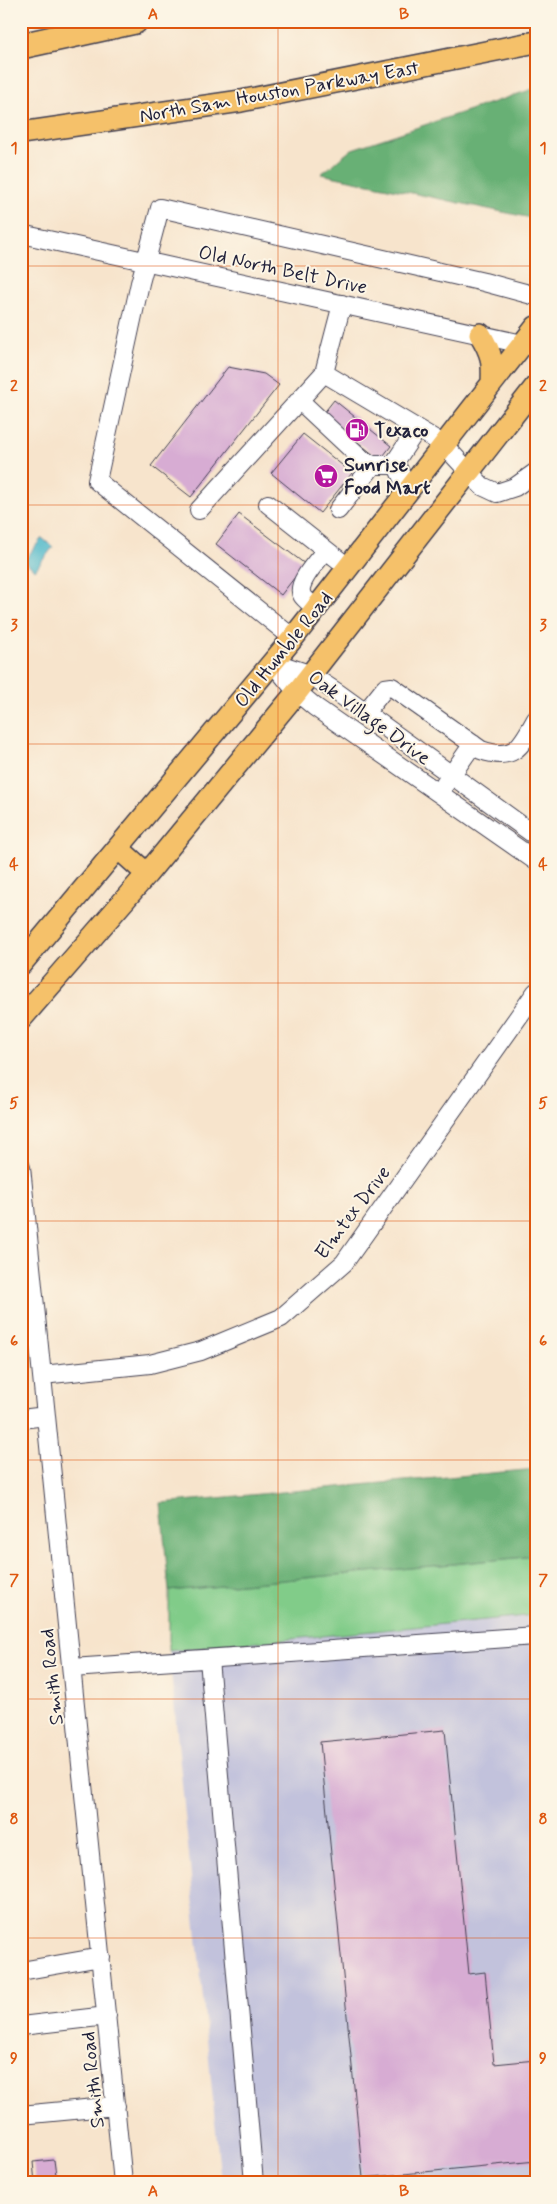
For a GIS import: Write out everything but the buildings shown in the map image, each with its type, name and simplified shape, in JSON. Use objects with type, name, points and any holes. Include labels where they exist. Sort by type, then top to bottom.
[{"type":"highway","points":[[21,31],[86,21]]},
{"type":"highway","points":[[21,46],[135,21]]},
{"type":"main road","name":"North Sam Houston Parkway East","points":[[21,133],[241,101],[536,42]]},
{"type":"main road","name":"Old Humble Road","points":[[21,964],[119,849],[317,609],[492,383],[530,346],[536,327]]},
{"type":"main road","points":[[480,334],[490,351],[493,363],[492,383]]},
{"type":"main road","name":"Old Humble Road","points":[[21,1019],[147,874],[297,692],[309,674],[536,386]]},
{"type":"main road","points":[[119,849],[147,874]]},
{"type":"street","name":"Old North Belt Drive","points":[[147,261],[160,208],[484,282],[536,296]]},
{"type":"street","name":"Old North Belt Drive","points":[[21,234],[530,346]]},
{"type":"street","points":[[147,261],[134,310],[97,481],[293,638]]},
{"type":"street","points":[[199,510],[324,373],[342,304]]},
{"type":"street","points":[[324,373],[444,444],[482,486],[497,493],[516,487],[536,472]]},
{"type":"street","points":[[299,400],[363,460],[373,465],[395,465]]},
{"type":"street","points":[[408,490],[395,465],[395,459],[417,429]]},
{"type":"street","points":[[338,510],[373,465]]},
{"type":"street","points":[[268,504],[349,568]]},
{"type":"street","points":[[317,609],[302,595],[300,589],[302,582],[326,550]]},
{"type":"street","name":"Oak Village Drive","points":[[272,662],[309,674],[536,836]]},
{"type":"street","name":"Oak Village Drive","points":[[272,662],[297,692],[315,707],[536,861]]},
{"type":"street","points":[[365,713],[385,688],[392,687],[481,750],[495,755],[507,754],[520,747],[536,719]]},
{"type":"street","points":[[439,793],[473,744]]},
{"type":"street","name":"Elmtex Drive","points":[[42,1375],[159,1362],[201,1351],[281,1318],[344,1263],[536,992]]},
{"type":"street","name":"Smith Road","points":[[21,1167],[123,2183]]},
{"type":"street","points":[[21,1419],[46,1416]]},
{"type":"street","points":[[72,1668],[536,1636]]},
{"type":"street","points":[[209,1660],[254,2183]]},
{"type":"street","points":[[21,1971],[101,1957]]},
{"type":"street","points":[[21,2026],[107,2016]]},
{"type":"street","points":[[21,2115],[116,2106]]},
{"type":"shaded area","points":[[536,1615],[536,2183],[221,2183],[169,1651]]},
{"type":"green space","points":[[536,88],[536,219],[321,174],[352,149]]},
{"type":"green space","points":[[536,1469],[536,1556],[169,1591],[161,1503]]},
{"type":"green space","points":[[536,1556],[536,1615],[169,1651],[169,1591]]},
{"type":"water","points":[[42,538],[53,547],[35,570],[24,561]]},
{"type":"place","name":"Texaco","points":[[357,430]]},
{"type":"place","name":"Sunrise Food Mart","points":[[326,476]]}]
